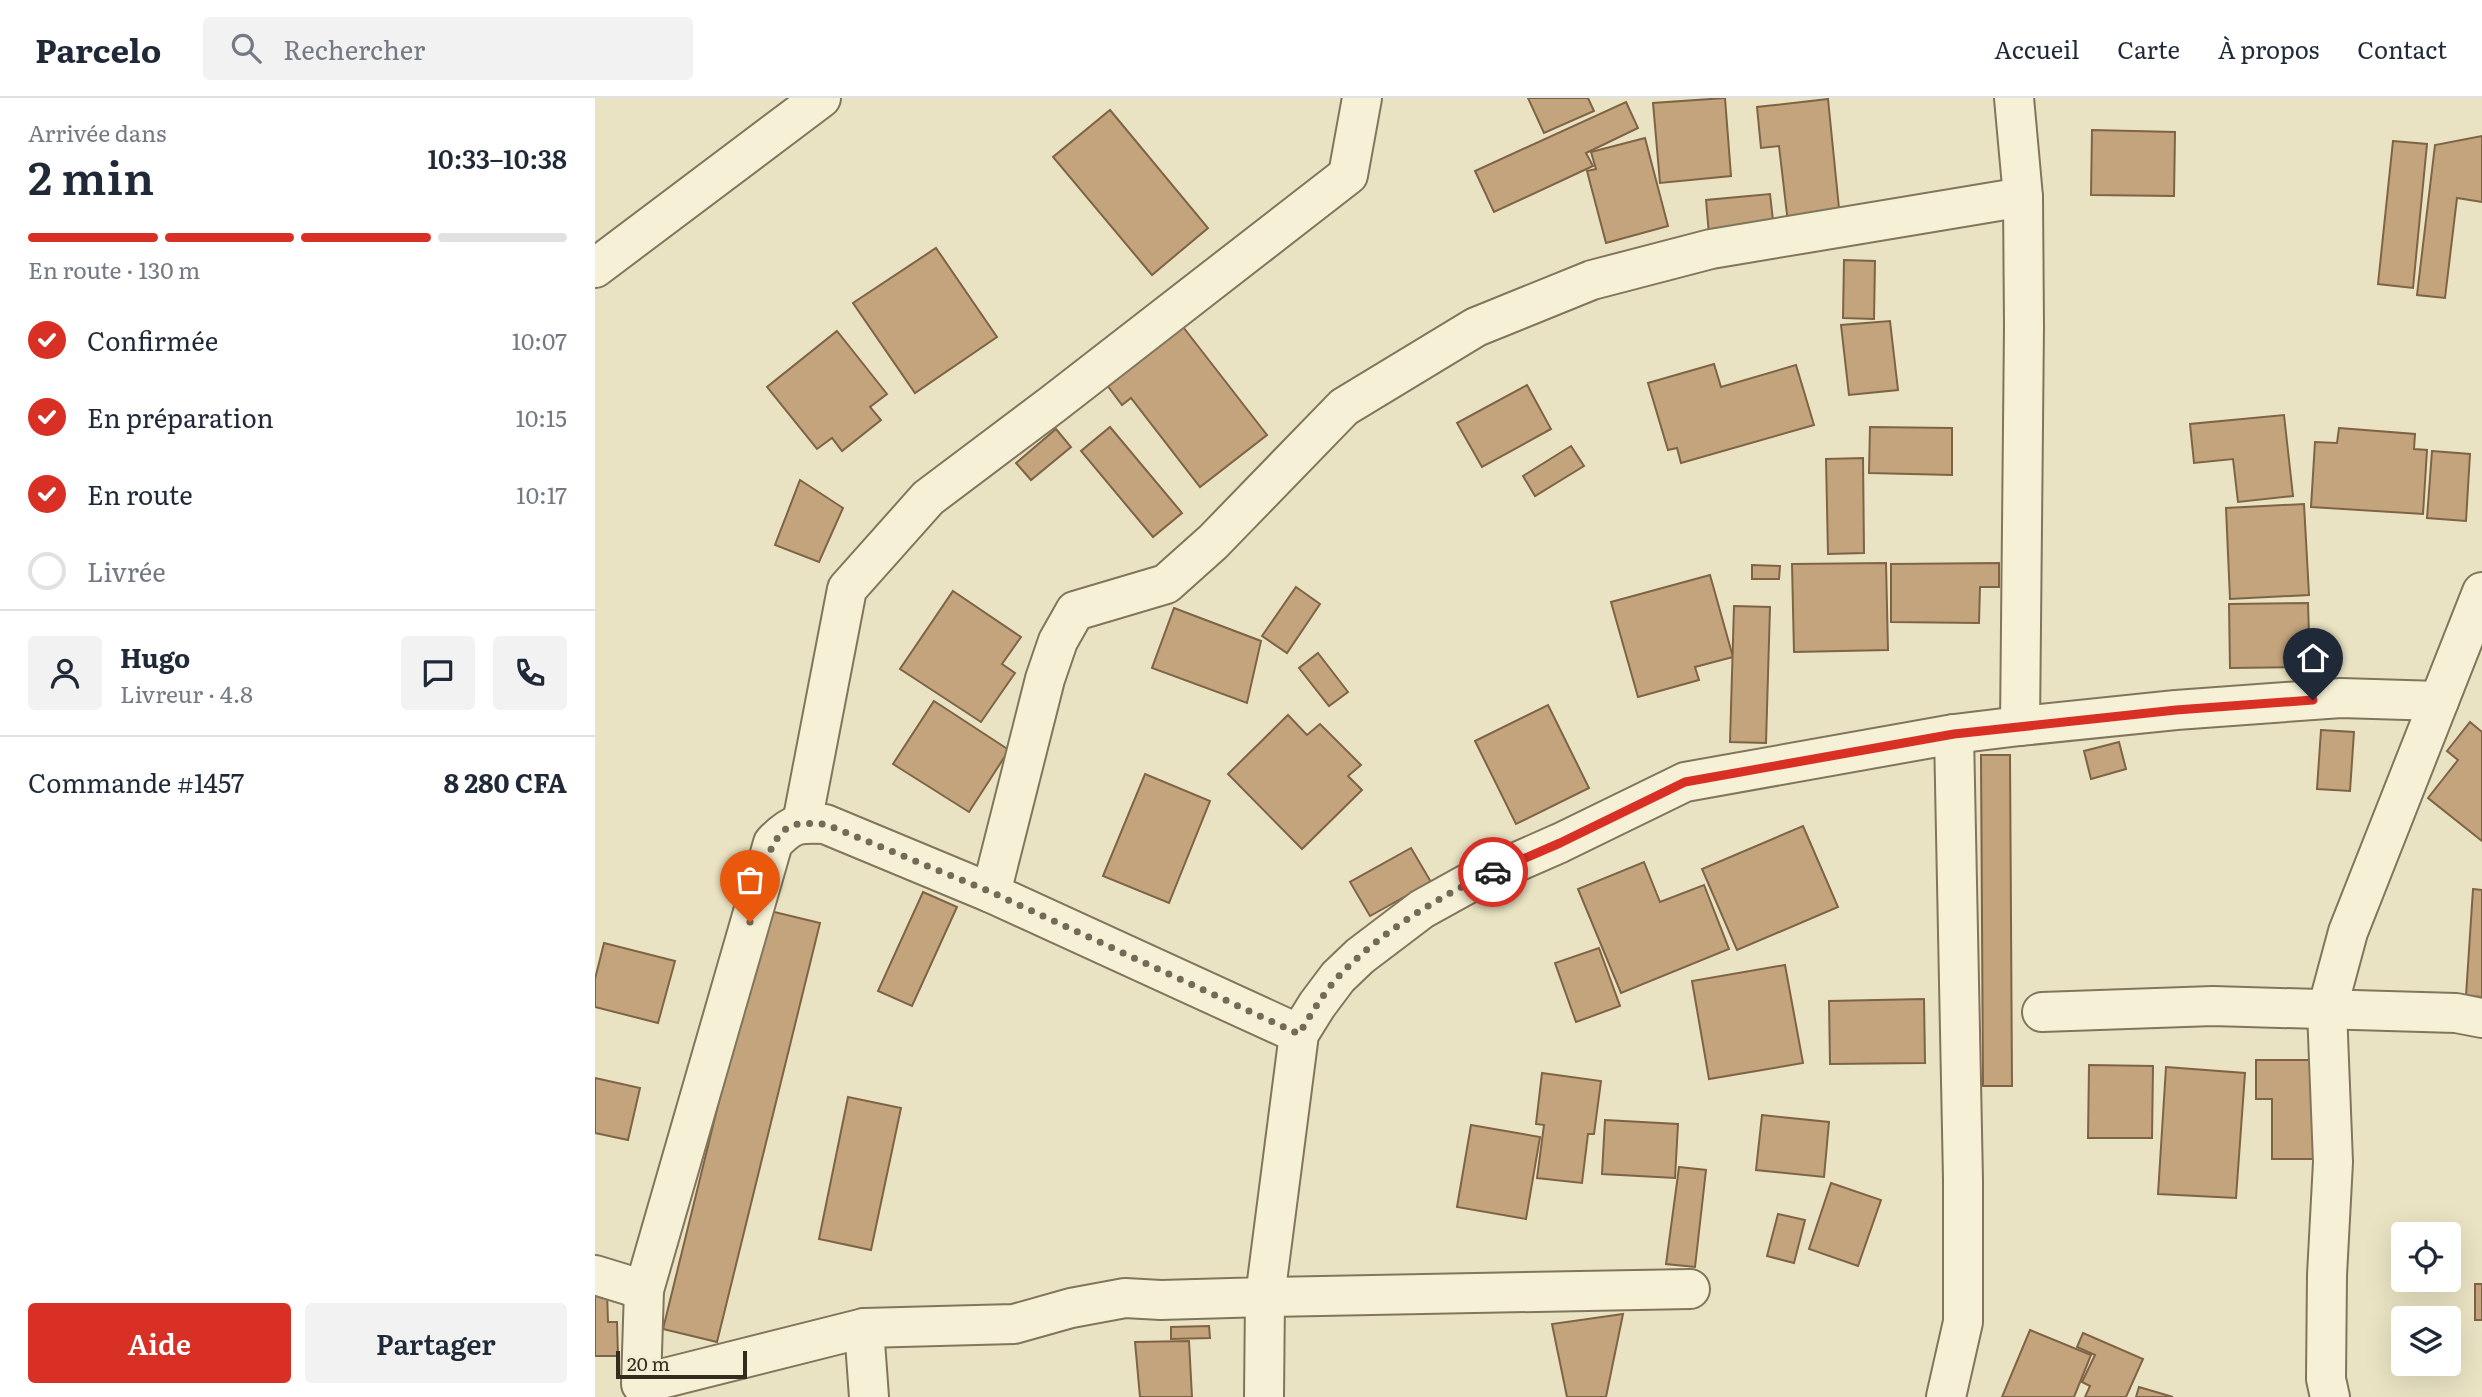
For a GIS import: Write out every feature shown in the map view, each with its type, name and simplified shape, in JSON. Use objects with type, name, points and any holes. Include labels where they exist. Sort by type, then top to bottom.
[{"type":"street","points":[[599,255],[821,98]]},
{"type":"street","points":[[802,823],[847,589],[928,498],[1348,175],[1361,98]]},
{"type":"street","points":[[2014,98],[2023,197],[2020,726]]},
{"type":"street","points":[[991,892],[1045,679],[1058,641],[1075,611],[1166,584],[1213,542],[1344,407],[1476,327],[1592,280],[1711,249],[2023,197]]},
{"type":"street","points":[[2330,1397],[2326,1379],[2327,1275],[2333,1162],[2327,1010],[2347,932],[2482,592]]},
{"type":"street","points":[[1263,1397],[1265,1297],[1299,1034],[1338,977],[1360,956],[1422,909],[1469,883],[1560,843],[1685,782],[1954,734],[2020,726],[2176,710],[2341,698],[2439,701]]},
{"type":"street","points":[[1946,1397],[1963,1322],[1963,1180],[1954,734]]},
{"type":"street","points":[[1299,1034],[991,892],[825,824],[802,823],[788,827],[773,843],[644,1290],[641,1384],[865,1328],[1014,1324],[1071,1308],[1125,1298],[1161,1300],[1690,1289]]},
{"type":"street","points":[[2042,1012],[2213,1006],[2456,1013],[2482,1018]]},
{"type":"street","points":[[595,1275],[644,1290]]},
{"type":"street","points":[[865,1328],[869,1397]]},
{"type":"building","points":[[1528,98],[1588,98],[1594,111],[1544,133]]},
{"type":"building","points":[[1725,98],[1731,176],[1660,183],[1653,103]]},
{"type":"building","points":[[1828,99],[1840,218],[1788,223],[1779,146],[1761,148],[1757,107]]},
{"type":"building","points":[[1626,102],[1638,128],[1586,153],[1593,166],[1494,212],[1475,171]]},
{"type":"building","points":[[1110,110],[1208,228],[1152,275],[1053,157]]},
{"type":"building","points":[[2092,130],[2175,132],[2174,196],[2091,195]]},
{"type":"building","points":[[2482,136],[2482,202],[2457,198],[2445,298],[2417,295],[2435,145]]},
{"type":"building","points":[[1645,138],[1668,226],[1606,243],[1587,171],[1596,169],[1591,152]]},
{"type":"building","points":[[2393,141],[2427,144],[2413,288],[2378,284]]},
{"type":"building","points":[[1770,194],[1774,229],[1709,235],[1706,200]]},
{"type":"building","points":[[936,248],[997,337],[915,393],[853,303]]},
{"type":"building","points":[[1844,260],[1875,261],[1874,319],[1843,318]]},
{"type":"building","points":[[1890,321],[1898,390],[1849,395],[1841,325]]},
{"type":"building","points":[[1180,323],[1267,435],[1200,487],[1131,398],[1122,405],[1104,381]]},
{"type":"building","points":[[837,331],[887,394],[870,407],[881,420],[842,451],[832,438],[817,449],[767,387]]},
{"type":"building","points":[[1714,364],[1721,387],[1796,365],[1814,425],[1681,463],[1677,448],[1668,450],[1648,383]]},
{"type":"building","points":[[1527,385],[1551,429],[1482,467],[1457,423]]},
{"type":"building","points":[[2284,415],[2293,496],[2238,502],[2233,459],[2194,463],[2190,424]]},
{"type":"building","points":[[1110,427],[1182,513],[1153,537],[1081,451]]},
{"type":"building","points":[[1870,427],[1952,428],[1952,475],[1869,473]]},
{"type":"building","points":[[2339,428],[2415,434],[2414,449],[2427,450],[2423,514],[2311,507],[2315,442],[2337,443]]},
{"type":"building","points":[[1056,429],[1071,447],[1031,480],[1016,463]]},
{"type":"building","points":[[1571,446],[1584,466],[1535,496],[1523,476]]},
{"type":"building","points":[[2432,451],[2470,454],[2466,521],[2427,518]]},
{"type":"building","points":[[1863,458],[1864,553],[1828,554],[1826,459]]},
{"type":"building","points":[[800,480],[843,508],[819,562],[775,545]]},
{"type":"building","points":[[2304,504],[2309,595],[2230,599],[2226,508]]},
{"type":"building","points":[[1886,563],[1888,650],[1794,652],[1792,564]]},
{"type":"building","points":[[1999,563],[1999,587],[1980,587],[1979,623],[1891,622],[1891,564]]},
{"type":"building","points":[[1752,565],[1780,566],[1779,579],[1752,579]]},
{"type":"building","points":[[1710,575],[1733,657],[1695,667],[1699,680],[1638,697],[1611,602]]},
{"type":"building","points":[[1296,587],[1320,604],[1287,653],[1262,636]]},
{"type":"building","points":[[953,591],[1021,637],[1002,664],[1015,673],[981,722],[900,669]]},
{"type":"building","points":[[2308,603],[2310,667],[2230,668],[2229,604]]},
{"type":"building","points":[[1734,606],[1770,607],[1766,743],[1730,742]]},
{"type":"building","points":[[1174,608],[1261,641],[1247,703],[1152,668]]},
{"type":"building","points":[[1318,653],[1348,692],[1329,706],[1299,668]]},
{"type":"building","points":[[934,701],[1009,750],[969,812],[893,764]]},
{"type":"building","points":[[1548,705],[1589,788],[1516,824],[1475,741]]},
{"type":"building","points":[[1288,715],[1307,735],[1320,724],[1361,765],[1348,776],[1362,790],[1302,849],[1228,774]]},
{"type":"building","points":[[2470,722],[2482,732],[2482,841],[2428,798],[2458,760],[2447,751]]},
{"type":"building","points":[[2321,730],[2354,732],[2350,791],[2317,789]]},
{"type":"building","points":[[2119,742],[2126,769],[2091,779],[2084,751]]},
{"type":"building","points":[[1981,755],[2010,755],[2012,1086],[1983,1086]]},
{"type":"building","points":[[1145,774],[1210,801],[1169,903],[1103,876]]},
{"type":"building","points":[[1803,826],[1838,907],[1737,950],[1702,869]]},
{"type":"building","points":[[1411,848],[1431,882],[1370,916],[1350,882]]},
{"type":"building","points":[[1644,862],[1660,902],[1704,885],[1729,949],[1621,993],[1578,889]]},
{"type":"building","points":[[2473,889],[2482,890],[2482,997],[2466,996]]},
{"type":"building","points":[[923,892],[957,907],[912,1006],[878,991]]},
{"type":"building","points":[[766,910],[820,923],[717,1342],[663,1329]]},
{"type":"building","points":[[604,943],[675,961],[658,1023],[595,1007],[595,979]]},
{"type":"building","points":[[1599,948],[1620,1006],[1576,1022],[1555,963]]},
{"type":"building","points":[[1785,965],[1803,1063],[1709,1079],[1692,981]]},
{"type":"building","points":[[1924,999],[1925,1063],[1830,1064],[1829,1001]]},
{"type":"building","points":[[2256,1060],[2315,1060],[2315,1159],[2272,1159],[2272,1099],[2256,1099]]},
{"type":"building","points":[[2089,1065],[2153,1066],[2152,1138],[2088,1138]]},
{"type":"building","points":[[2166,1067],[2245,1073],[2236,1198],[2158,1194]]},
{"type":"building","points":[[1542,1073],[1601,1081],[1594,1134],[1588,1134],[1582,1183],[1537,1178],[1544,1125],[1536,1124]]},
{"type":"building","points":[[595,1078],[640,1088],[628,1140],[595,1133]]},
{"type":"building","points":[[848,1097],[901,1108],[871,1250],[819,1239]]},
{"type":"building","points":[[1762,1115],[1829,1122],[1824,1177],[1756,1170]]},
{"type":"building","points":[[1605,1120],[1678,1124],[1675,1178],[1602,1174]]},
{"type":"building","points":[[1471,1125],[1540,1137],[1526,1219],[1457,1207]]},
{"type":"building","points":[[1679,1167],[1706,1170],[1695,1267],[1666,1264]]},
{"type":"building","points":[[1831,1183],[1881,1200],[1858,1266],[1809,1249]]},
{"type":"building","points":[[1778,1214],[1805,1220],[1794,1263],[1767,1256]]},
{"type":"building","points":[[2475,1284],[2482,1284],[2482,1320],[2475,1320]]},
{"type":"building","points":[[595,1292],[607,1292],[608,1322],[617,1322],[618,1356],[595,1356]]},
{"type":"building","points":[[1623,1314],[1606,1397],[1567,1397],[1552,1324]]},
{"type":"building","points":[[1209,1326],[1210,1338],[1171,1339],[1171,1327]]},
{"type":"building","points":[[2030,1330],[2091,1355],[2074,1397],[2002,1397]]},
{"type":"building","points":[[2083,1333],[2143,1359],[2126,1397],[2085,1397],[2090,1386],[2082,1382],[2095,1355],[2077,1347]]},
{"type":"building","points":[[1189,1341],[1192,1397],[1140,1397],[1135,1342]]},
{"type":"building","points":[[2139,1387],[2173,1397],[2136,1397]]},
{"type":"way so far","points":[[750,922],[773,843],[788,827],[802,823],[825,824],[991,892],[1299,1034],[1338,977],[1360,956],[1422,909],[1493,872]]},
{"type":"route","points":[[1493,872],[1560,843],[1685,782],[1954,734],[2176,710],[2313,700]]}]
